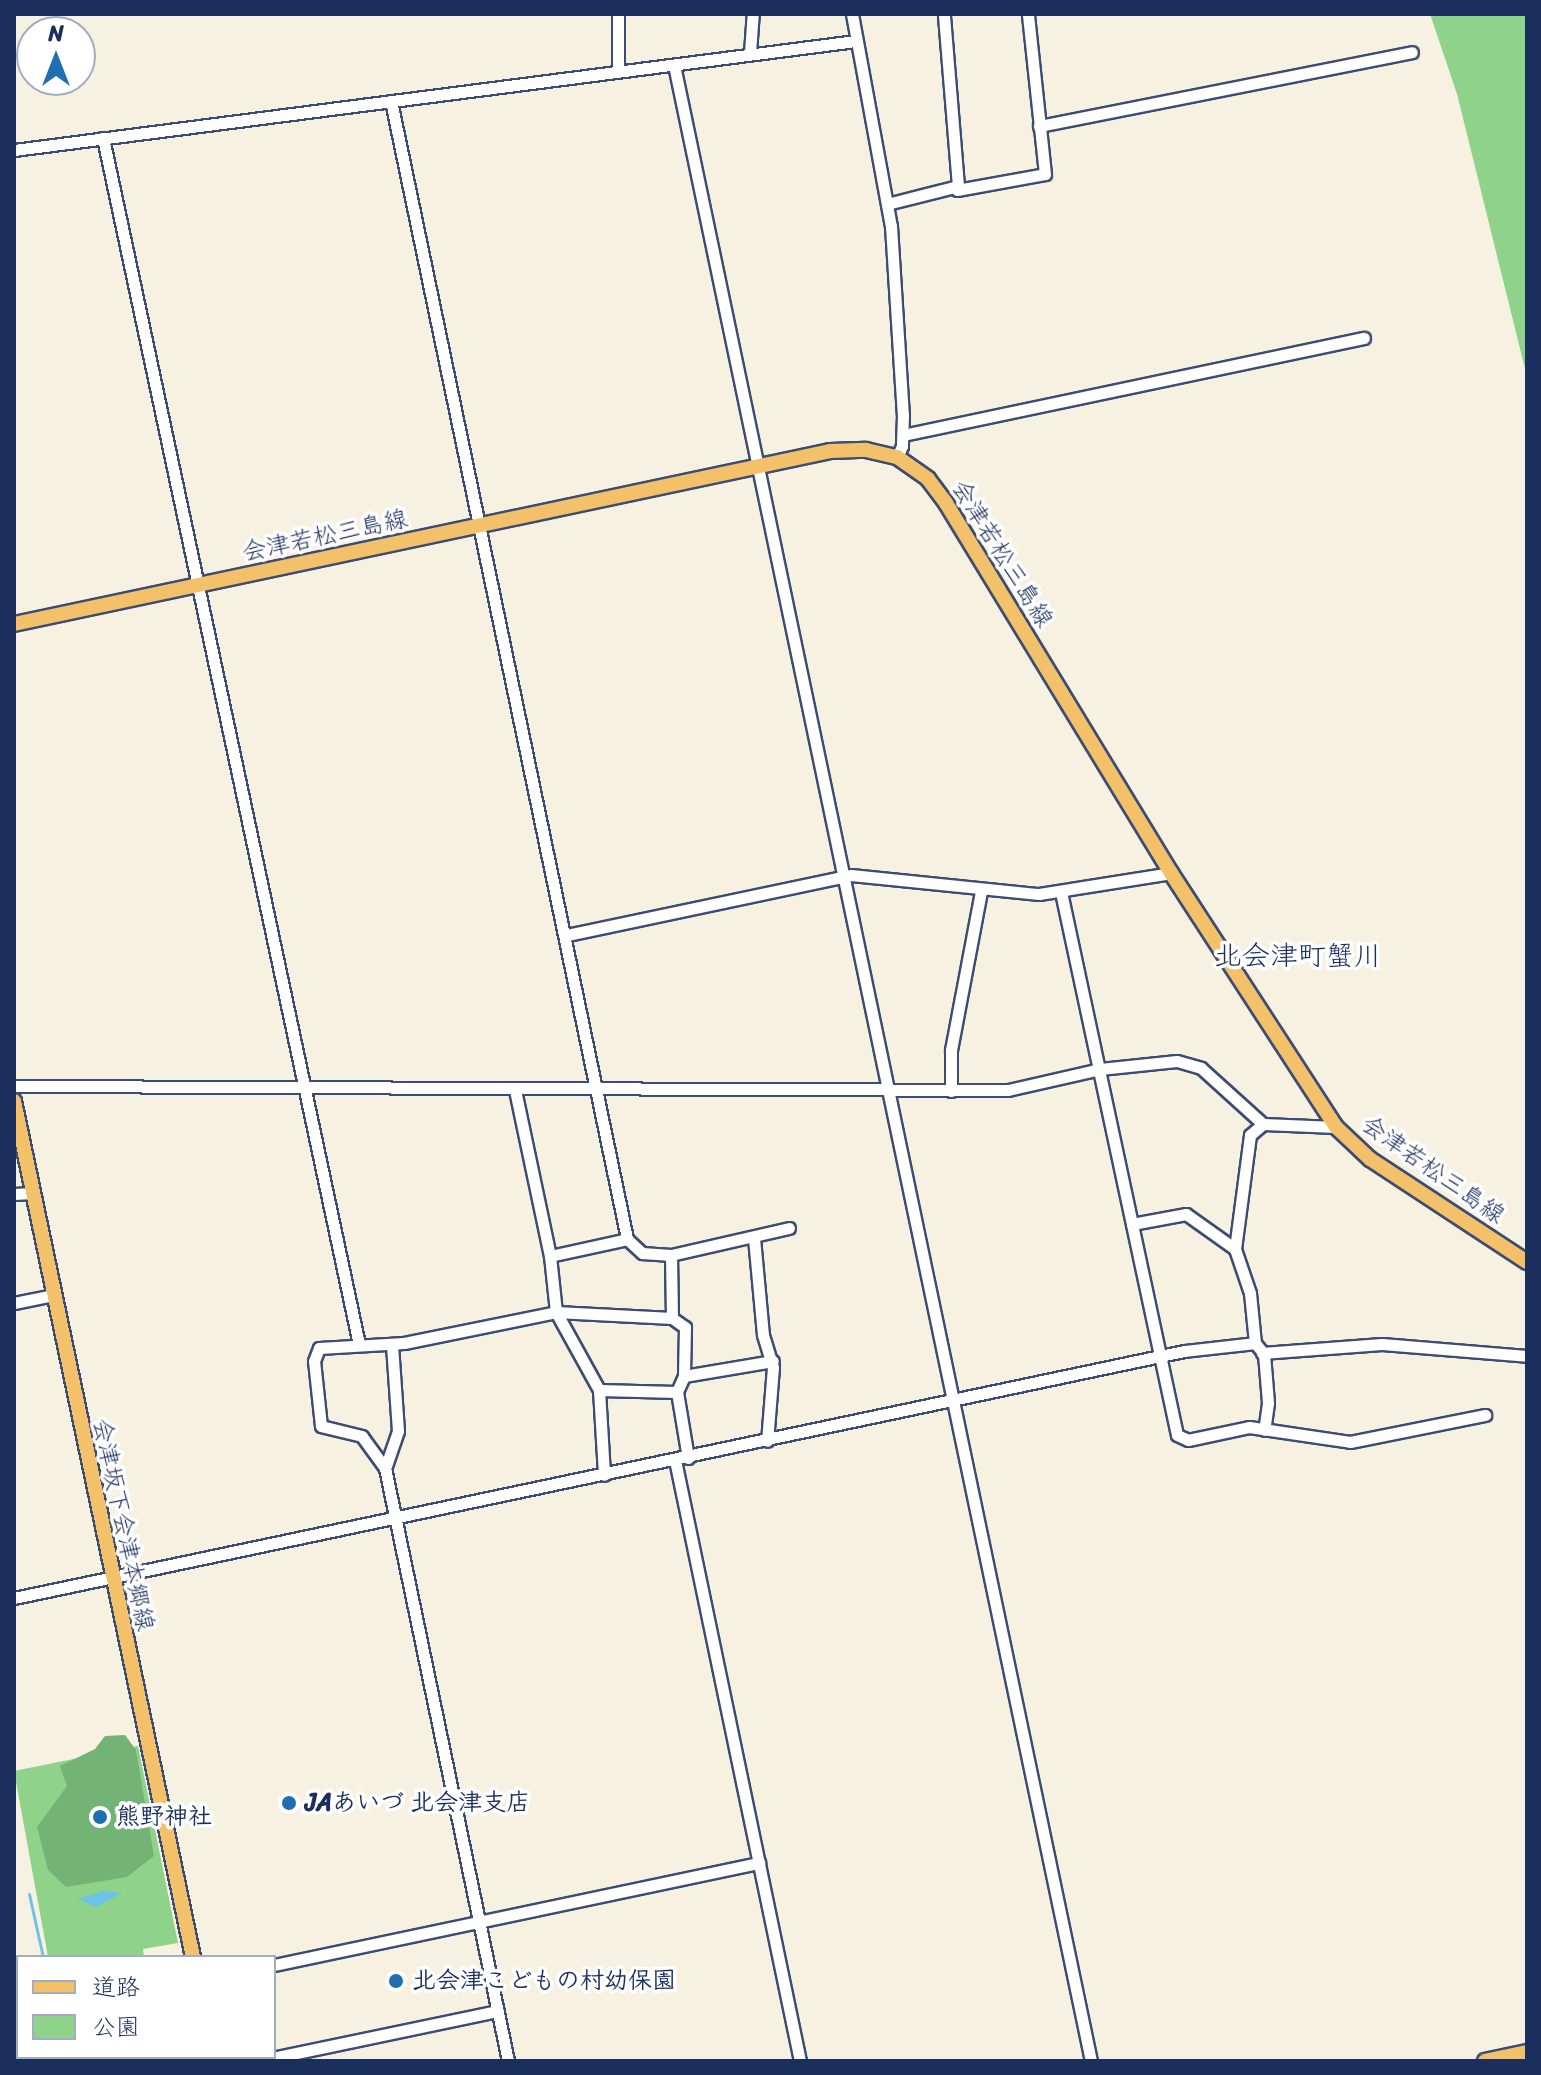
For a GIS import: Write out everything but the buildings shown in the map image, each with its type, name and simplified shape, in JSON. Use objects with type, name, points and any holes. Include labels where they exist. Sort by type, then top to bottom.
[{"type":"main road","name":"会津若松三島線","points":[[14,624],[847,449],[897,457],[928,479],[946,503],[1171,873],[1336,1127],[1370,1159],[1527,1262]]},
{"type":"main road","name":"会津坂下会津本郷線","points":[[14,1101],[111,1578],[193,1955]]},
{"type":"main road","points":[[1485,2061],[1527,2052]]},
{"type":"street","points":[[618,14],[618,71]]},
{"type":"street","points":[[750,53],[753,14]]},
{"type":"street","points":[[852,14],[887,204],[903,435],[897,457]]},
{"type":"street","points":[[944,14],[957,190]]},
{"type":"street","points":[[887,204],[1042,177],[1028,14]]},
{"type":"street","points":[[14,150],[856,41]]},
{"type":"street","points":[[1039,126],[1412,52]]},
{"type":"street","points":[[674,65],[1091,2061]]},
{"type":"street","points":[[391,101],[482,525],[627,1239],[642,1253],[671,1255],[789,1228]]},
{"type":"street","points":[[103,138],[359,1344]]},
{"type":"street","points":[[903,435],[1070,396],[1364,338]]},
{"type":"street","points":[[567,935],[843,877],[920,880],[981,891],[1061,892],[1171,873]]},
{"type":"street","points":[[951,1091],[951,1050],[981,891]]},
{"type":"street","points":[[1061,892],[1177,1435],[1188,1440],[1249,1427],[1350,1442],[1485,1415]]},
{"type":"street","points":[[14,1086],[1008,1090],[1100,1069],[1188,1062],[1222,1085],[1263,1124],[1336,1127]]},
{"type":"street","points":[[515,1090],[550,1256],[556,1312],[599,1390],[604,1475]]},
{"type":"street","points":[[1263,1124],[1250,1135],[1235,1249],[1250,1293],[1268,1403],[1264,1430]]},
{"type":"street","points":[[14,1194],[32,1193]]},
{"type":"street","points":[[1132,1224],[1186,1214],[1235,1249]]},
{"type":"street","points":[[754,1238],[762,1326],[773,1361],[767,1441]]},
{"type":"street","points":[[550,1256],[627,1239]]},
{"type":"street","points":[[671,1255],[672,1318]]},
{"type":"street","points":[[14,1303],[54,1295]]},
{"type":"street","points":[[508,2061],[385,1468],[362,1436],[321,1426],[316,1350],[359,1344],[392,1345],[556,1312],[672,1318],[685,1327],[684,1376],[677,1392],[688,1458]]},
{"type":"street","points":[[14,1598],[1161,1357],[1259,1348],[1382,1344],[1527,1356]]},
{"type":"street","points":[[385,1468],[398,1431],[392,1345]]},
{"type":"street","points":[[684,1376],[773,1361]]},
{"type":"street","points":[[599,1390],[677,1392]]},
{"type":"street","points":[[675,1460],[800,2061]]},
{"type":"street","points":[[276,1965],[759,1863]]},
{"type":"street","points":[[276,2057],[498,2011]]},
{"type":"green space","points":[[1430,14],[1527,14],[1527,377],[1457,94]]},
{"type":"green space","points":[[125,1735],[136,1750],[154,1856],[127,1877],[66,1887],[48,1870],[37,1827],[67,1786],[60,1766],[95,1749],[105,1736]]},
{"type":"green space","points":[[138,1746],[178,1943],[143,1949],[144,1955],[48,1955],[14,1771]]},
{"type":"water","points":[[104,1891],[122,1893],[96,1907],[78,1899]]},
{"type":"waterway","points":[[29,1894],[43,1955]]},
{"type":"place","name":"JAあいづ 北会津支店","points":[[289,1803]]},
{"type":"place","name":"熊野神社","points":[[100,1817]]},
{"type":"place","name":"北会津こどもの村幼保園","points":[[396,1981]]},
{"type":"district","name":"北会津町蟹川","points":[[1298,956]]}]
